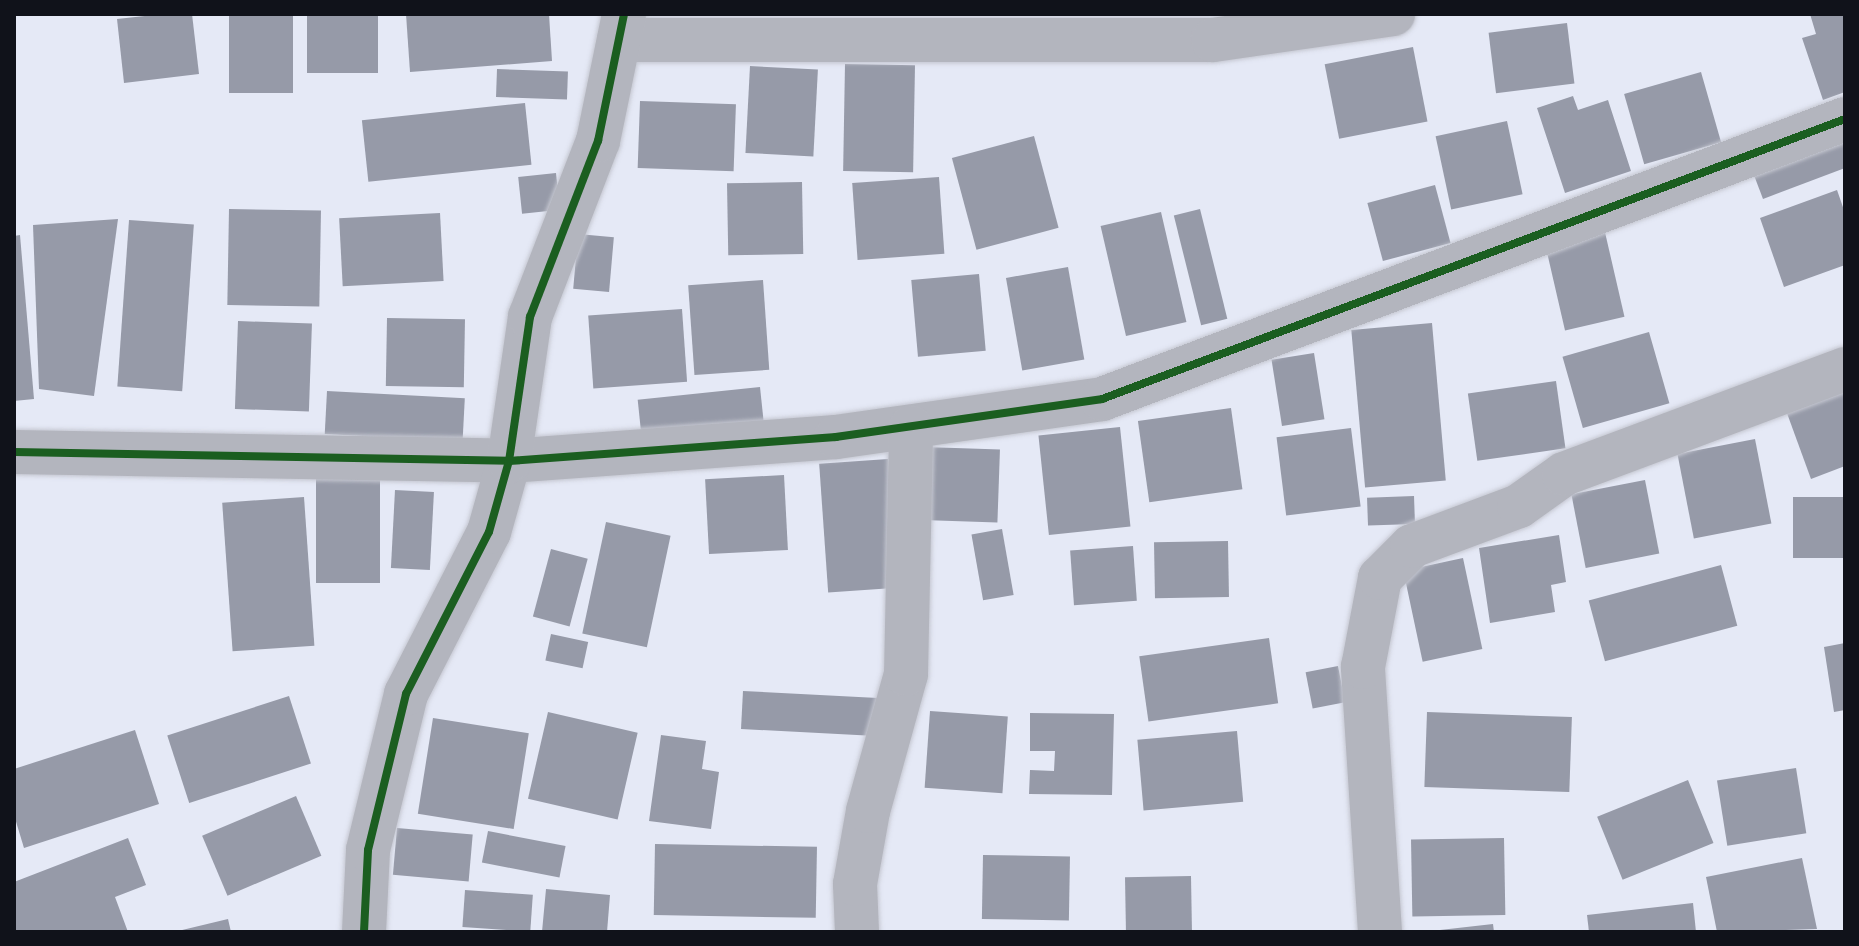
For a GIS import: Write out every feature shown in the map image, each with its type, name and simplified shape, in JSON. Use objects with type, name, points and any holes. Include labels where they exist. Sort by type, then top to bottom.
[{"type":"street","points":[[364,932],[368,850],[406,694],[489,532],[509,461],[530,317],[598,141],[622,27],[1213,40],[1393,14]]},
{"type":"street","points":[[14,452],[509,461],[911,427],[1102,399],[1845,119]]},
{"type":"street","points":[[1380,932],[1363,667],[1380,578],[1412,546],[1519,506],[1564,474],[1845,369]]},
{"type":"street","points":[[857,932],[855,884],[868,811],[906,674],[911,427]]},
{"type":"building","points":[[192,14],[199,74],[124,83],[117,19]]},
{"type":"building","points":[[229,14],[293,14],[293,93],[229,93]]},
{"type":"building","points":[[307,14],[378,14],[378,73],[307,73]]},
{"type":"building","points":[[406,14],[549,14],[552,61],[410,72]]},
{"type":"building","points":[[1810,14],[1845,14],[1845,92],[1823,100],[1802,38],[1816,34]]},
{"type":"building","points":[[1567,23],[1574,84],[1496,93],[1489,33]]},
{"type":"building","points":[[1413,47],[1428,122],[1339,139],[1325,64]]},
{"type":"building","points":[[845,64],[915,65],[913,172],[843,171]]},
{"type":"building","points":[[750,66],[818,70],[813,156],[745,153]]},
{"type":"building","points":[[497,69],[568,71],[567,99],[496,97]]},
{"type":"building","points":[[1701,72],[1721,142],[1644,164],[1624,94]]},
{"type":"building","points":[[1573,96],[1578,110],[1608,100],[1631,171],[1565,193],[1537,108]]},
{"type":"building","points":[[640,101],[736,104],[734,171],[638,168]]},
{"type":"building","points":[[525,103],[531,165],[368,182],[362,120]]},
{"type":"building","points":[[1507,121],[1523,194],[1451,210],[1436,136]]},
{"type":"building","points":[[1845,125],[1845,168],[1763,199],[1749,162]]},
{"type":"building","points":[[1034,136],[1059,228],[976,250],[952,158]]},
{"type":"building","points":[[556,173],[560,210],[522,214],[518,177]]},
{"type":"building","points":[[939,177],[944,254],[858,260],[852,183]]},
{"type":"building","points":[[802,182],[803,254],[728,255],[727,183]]},
{"type":"building","points":[[1435,185],[1451,243],[1383,261],[1367,203]]},
{"type":"building","points":[[1837,190],[1845,213],[1845,265],[1784,287],[1760,218]]},
{"type":"building","points":[[229,209],[321,211],[319,307],[227,305]]},
{"type":"building","points":[[1200,209],[1227,319],[1201,325],[1174,216]]},
{"type":"building","points":[[1161,212],[1186,322],[1126,336],[1101,226]]},
{"type":"building","points":[[440,213],[444,281],[343,286],[339,218]]},
{"type":"building","points":[[118,219],[94,396],[39,389],[33,225]]},
{"type":"building","points":[[129,220],[194,225],[182,391],[117,387]]},
{"type":"building","points":[[1604,228],[1624,317],[1565,330],[1545,242]]},
{"type":"building","points":[[578,234],[614,237],[609,292],[573,289]]},
{"type":"building","points":[[20,235],[34,399],[14,401],[14,236]]},
{"type":"building","points":[[1068,267],[1084,360],[1022,371],[1006,278]]},
{"type":"building","points":[[979,274],[986,351],[918,357],[911,280]]},
{"type":"building","points":[[763,280],[769,370],[694,375],[688,285]]},
{"type":"building","points":[[682,309],[687,382],[593,388],[588,316]]},
{"type":"building","points":[[387,318],[465,319],[464,387],[386,386]]},
{"type":"building","points":[[238,321],[312,324],[309,412],[235,409]]},
{"type":"building","points":[[1432,323],[1446,480],[1365,487],[1351,330]]},
{"type":"building","points":[[1649,332],[1669,403],[1583,428],[1562,357]]},
{"type":"building","points":[[1314,353],[1324,419],[1282,426],[1272,360]]},
{"type":"building","points":[[1556,381],[1565,448],[1477,461],[1468,393]]},
{"type":"building","points":[[1845,383],[1845,466],[1811,479],[1784,405]]},
{"type":"building","points":[[760,387],[764,424],[642,437],[638,400]]},
{"type":"building","points":[[327,391],[465,398],[463,441],[325,434]]},
{"type":"building","points":[[1231,408],[1242,489],[1149,502],[1138,421]]},
{"type":"building","points":[[1120,427],[1130,526],[1049,535],[1038,436]]},
{"type":"building","points":[[1351,428],[1361,506],[1286,516],[1277,437]]},
{"type":"building","points":[[1755,439],[1771,523],[1694,538],[1677,454]]},
{"type":"building","points":[[925,447],[1000,450],[997,523],[922,520]]},
{"type":"building","points":[[888,459],[897,588],[828,592],[819,464]]},
{"type":"building","points":[[784,475],[788,550],[709,554],[705,479]]},
{"type":"building","points":[[316,478],[380,478],[380,583],[316,583]]},
{"type":"building","points":[[1645,480],[1659,554],[1586,568],[1571,494]]},
{"type":"building","points":[[395,490],[434,492],[430,570],[391,568]]},
{"type":"building","points":[[1414,496],[1415,524],[1368,526],[1367,498]]},
{"type":"building","points":[[304,497],[314,646],[233,651],[222,503]]},
{"type":"building","points":[[1793,497],[1845,497],[1845,558],[1793,558]]},
{"type":"building","points":[[606,522],[671,536],[647,647],[582,634]]},
{"type":"building","points":[[1002,529],[1014,595],[983,600],[971,534]]},
{"type":"building","points":[[1559,535],[1566,582],[1551,585],[1555,612],[1490,623],[1479,548]]},
{"type":"building","points":[[1228,541],[1229,597],[1155,598],[1154,542]]},
{"type":"building","points":[[1133,546],[1137,601],[1074,605],[1070,550]]},
{"type":"building","points":[[551,549],[588,559],[570,626],[533,617]]},
{"type":"building","points":[[1463,558],[1482,649],[1423,662],[1403,571]]},
{"type":"building","points":[[1721,565],[1737,626],[1605,661],[1589,600]]},
{"type":"building","points":[[551,634],[588,642],[583,668],[545,660]]},
{"type":"building","points":[[1269,638],[1278,703],[1148,722],[1139,656]]},
{"type":"building","points":[[1845,643],[1845,710],[1834,712],[1824,647]]},
{"type":"building","points":[[1338,666],[1345,702],[1313,709],[1306,672]]},
{"type":"building","points":[[743,691],[878,698],[876,736],[741,729]]},
{"type":"building","points":[[289,696],[311,764],[189,803],[167,736]]},
{"type":"building","points":[[930,711],[1008,716],[1002,793],[925,788]]},
{"type":"building","points":[[548,712],[638,733],[618,819],[528,799]]},
{"type":"building","points":[[1427,712],[1572,717],[1569,792],[1424,787]]},
{"type":"building","points":[[1030,713],[1114,714],[1112,795],[1029,794],[1030,770],[1054,771],[1055,751],[1030,751]]},
{"type":"building","points":[[433,718],[529,733],[514,829],[418,814]]},
{"type":"building","points":[[135,730],[159,804],[24,848],[14,815],[14,769]]},
{"type":"building","points":[[1237,731],[1243,802],[1144,810],[1137,740]]},
{"type":"building","points":[[661,735],[706,741],[702,769],[719,772],[711,829],[649,821]]},
{"type":"building","points":[[1796,768],[1806,833],[1727,846],[1717,781]]},
{"type":"building","points":[[1688,780],[1713,843],[1623,880],[1597,817]]},
{"type":"building","points":[[296,796],[321,856],[228,896],[202,836]]},
{"type":"building","points":[[397,828],[473,835],[469,881],[393,875]]},
{"type":"building","points":[[488,831],[566,846],[559,877],[482,862]]},
{"type":"building","points":[[128,838],[146,885],[115,897],[128,932],[14,932],[14,882]]},
{"type":"building","points":[[1504,838],[1505,915],[1412,917],[1411,840]]},
{"type":"building","points":[[655,844],[817,847],[816,918],[654,915]]},
{"type":"building","points":[[983,855],[1070,857],[1069,921],[982,919]]},
{"type":"building","points":[[1802,858],[1817,929],[1717,932],[1706,877]]},
{"type":"building","points":[[1191,876],[1192,932],[1126,932],[1125,877]]},
{"type":"building","points":[[546,889],[610,895],[607,932],[542,932]]},
{"type":"building","points":[[465,890],[533,895],[530,932],[462,927]]},
{"type":"building","points":[[1693,903],[1696,932],[1589,932],[1587,915]]},
{"type":"building","points":[[228,919],[231,932],[178,932],[178,931]]},
{"type":"building","points":[[1493,924],[1494,932],[1440,932],[1440,930]]},
{"type":"cycle path","points":[[364,932],[368,850],[406,694],[489,532],[509,461],[530,317],[598,141],[624,14]]},
{"type":"cycle path","points":[[14,452],[509,461],[836,437],[1102,399],[1845,119]]}]
